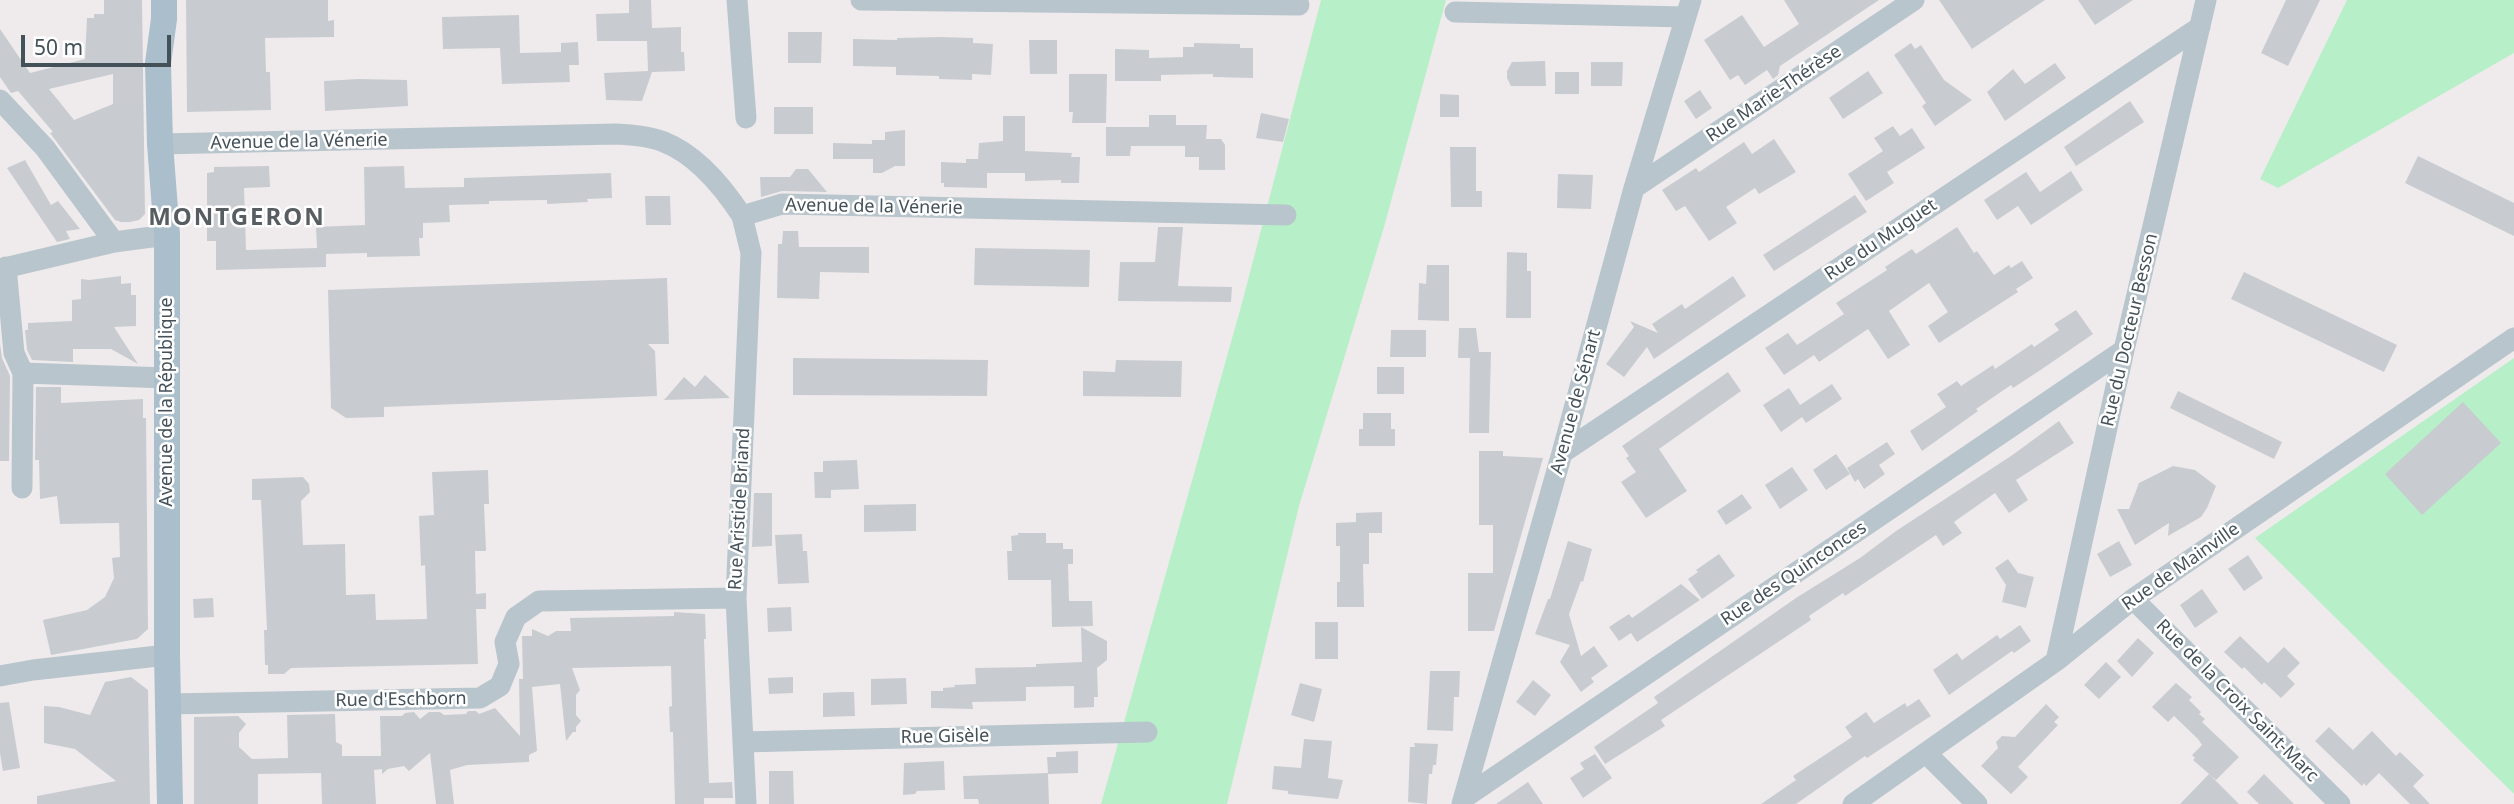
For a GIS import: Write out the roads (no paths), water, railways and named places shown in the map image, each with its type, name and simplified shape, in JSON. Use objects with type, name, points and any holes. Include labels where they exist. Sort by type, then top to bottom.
[{"type":"main road","name":"Avenue de la République","points":[[164,0],[158,63],[160,144],[167,236],[167,655],[170,804]]},
{"type":"street","points":[[737,0],[746,118]]},
{"type":"street","points":[[861,0],[1298,5]]},
{"type":"street","name":"Rue Marie-Thérèse","points":[[1634,188],[1914,0]]},
{"type":"street","name":"Rue du Docteur Besson","points":[[2056,661],[2124,350],[2206,0]]},
{"type":"street","points":[[1455,12],[1689,9]]},
{"type":"street","name":"Avenue de Sénart","points":[[1463,801],[1634,188],[1689,9]]},
{"type":"street","name":"Rue du Muguet","points":[[1562,453],[2200,27]]},
{"type":"street","points":[[0,100],[45,148],[114,242]]},
{"type":"street","name":"Avenue de la Vénerie","points":[[160,144],[616,134],[643,136],[664,142],[683,152],[721,185],[742,216],[782,204],[1286,215]]},
{"type":"street","name":"Rue Aristide Briand","points":[[742,216],[751,253],[736,598],[746,804]]},
{"type":"street","points":[[22,488],[23,373],[14,352],[3,268],[114,242],[167,236]]},
{"type":"street","name":"Rue de Mainville","points":[[1853,804],[2056,661],[2133,599],[2514,338]]},
{"type":"street","name":"Rue des Quinconces","points":[[1463,801],[2124,350]]},
{"type":"street","points":[[23,373],[167,378]]},
{"type":"street","name":"Rue d'Eschborn","points":[[169,704],[480,698],[500,686],[509,664],[505,642],[516,617],[539,601],[736,598]]},
{"type":"street","name":"Rue de la Croix Saint-Marc","points":[[2133,599],[2340,804]]},
{"type":"street","points":[[0,676],[167,655]]},
{"type":"street","name":"Rue Gisèle","points":[[743,742],[1147,732]]},
{"type":"street","points":[[1926,753],[1977,804]]},
{"type":"district","name":"MONTGERON","points":[[237,218]]}]
